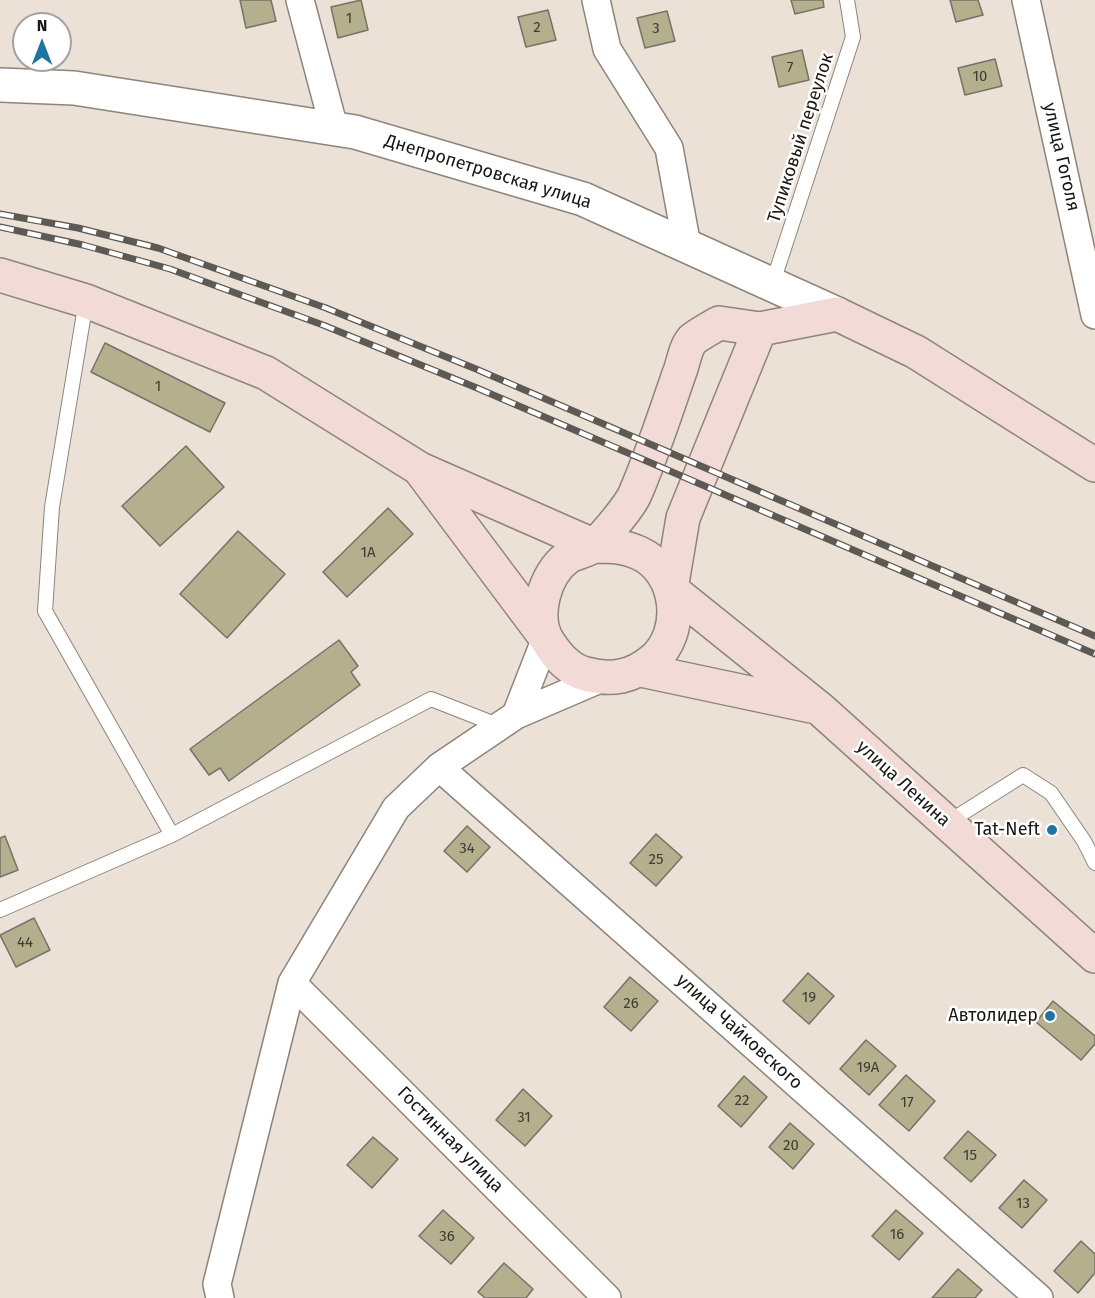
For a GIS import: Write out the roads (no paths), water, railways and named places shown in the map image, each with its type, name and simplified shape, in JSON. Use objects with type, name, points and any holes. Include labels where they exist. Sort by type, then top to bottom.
[{"type":"main road","points":[[0,275],[86,301],[266,373],[420,469],[595,546]]},
{"type":"main road","points":[[595,546],[634,496],[691,341],[719,323],[760,328],[837,314]]},
{"type":"main road","name":"Днепропетровская улица","points":[[837,314],[916,352],[1095,465]]},
{"type":"main road","points":[[420,469],[559,658],[579,672],[602,678],[622,677],[641,670],[659,655],[671,635],[675,612],[671,589],[683,518],[760,328]]},
{"type":"main road","points":[[546,638],[540,609],[548,580],[567,558],[595,546],[618,546],[641,553],[659,568],[671,589]]},
{"type":"main road","name":"улица Ленина","points":[[671,589],[819,708],[1095,956]]},
{"type":"main road","points":[[641,670],[819,708]]},
{"type":"street","points":[[300,0],[334,128]]},
{"type":"street","points":[[596,0],[607,49],[669,148],[687,246]]},
{"type":"street","name":"улица Гоголя","points":[[1026,0],[1095,315]]},
{"type":"street","name":"Днепропетровская улица","points":[[0,85],[74,88],[355,132],[583,199],[837,314]]},
{"type":"street","points":[[508,720],[546,638]]},
{"type":"street","points":[[219,1298],[217,1284],[292,983],[396,808],[439,766],[508,720],[602,678]]},
{"type":"street","name":"улица Чайковского","points":[[439,766],[1039,1298]]},
{"type":"street","name":"Гостинная улица","points":[[292,983],[607,1298]]},
{"type":"lane","name":"Тупиковый переулок","points":[[772,285],[853,37],[847,0]]},
{"type":"lane","points":[[86,301],[52,507],[45,611],[172,835]]},
{"type":"lane","points":[[0,910],[172,835],[431,699],[508,720]]},
{"type":"lane","points":[[947,823],[1023,775],[1051,793],[1084,841],[1095,863]]},
{"type":"railway","points":[[0,214],[78,228],[158,248],[326,308],[476,369],[1095,636]]},
{"type":"railway","points":[[0,227],[83,245],[170,269],[323,325],[477,388],[1095,654]]},
{"type":"place","name":"Tat-Neft","points":[[1052,830]]},
{"type":"place","name":"Автолидер","points":[[1050,1016]]}]
